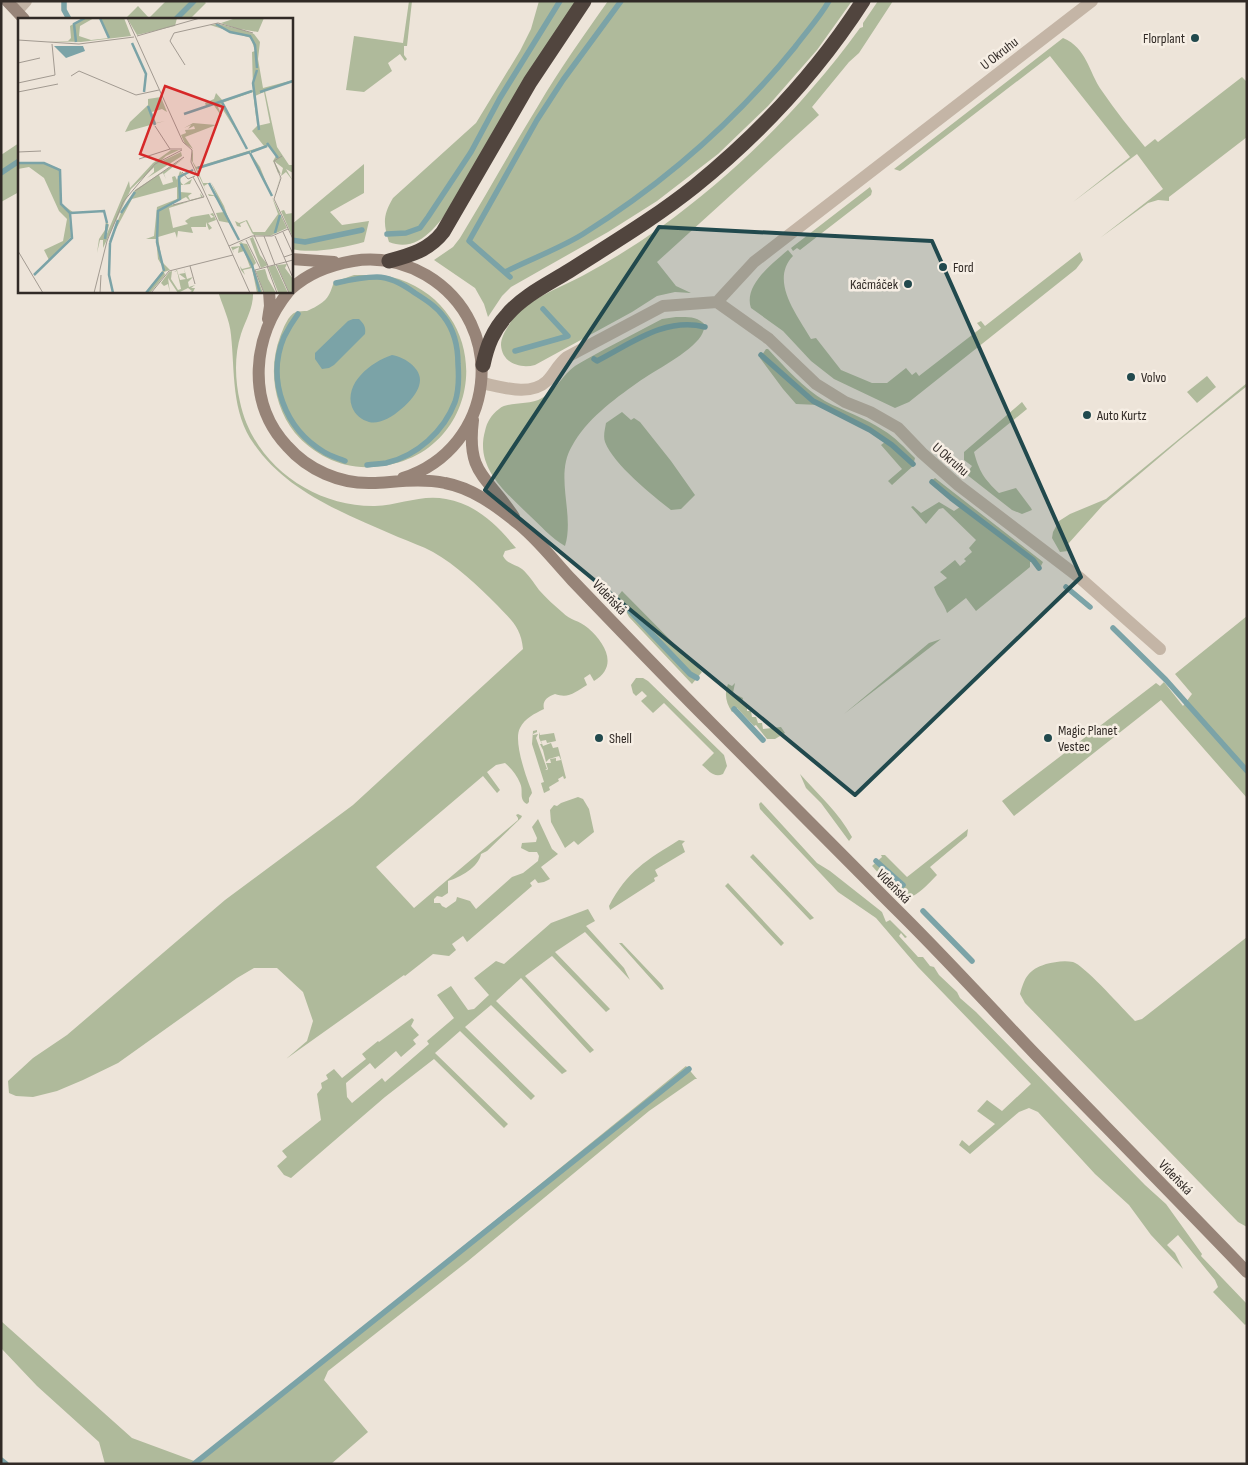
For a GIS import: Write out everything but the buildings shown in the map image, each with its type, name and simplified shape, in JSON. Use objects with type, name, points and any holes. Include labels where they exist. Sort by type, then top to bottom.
[{"type":"highway","points":[[389,261],[422,250],[436,240],[443,232],[530,82],[584,1]]},
{"type":"highway","points":[[483,366],[493,334],[510,311],[535,292],[654,216],[724,161],[766,122],[798,87],[828,50],[863,1]]},
{"type":"main road","points":[[7,1],[20,15]]},
{"type":"main road","name":"Vídeňská","points":[[292,259],[344,262]]},
{"type":"main road","name":"Vídeňská","points":[[292,288],[322,268],[344,262],[372,259],[389,261],[418,270],[437,282],[462,308],[474,329],[483,366],[482,383],[479,400],[467,428],[457,442],[439,460],[419,472],[394,481]]},
{"type":"main road","name":"Vídeňská","points":[[269,292],[270,306],[259,358],[259,388],[268,417],[284,443],[307,464],[329,475],[357,482],[430,481],[460,487],[482,497],[518,523],[687,699],[893,906],[1247,1272]]},
{"type":"main road","name":"Vídeňská","points":[[266,331],[277,309],[289,292]]},
{"type":"main road","name":"Vídeňská","points":[[474,414],[472,440],[475,465],[484,480],[504,500],[518,523]]},
{"type":"street","points":[[20,15],[26,1]]},
{"type":"street","name":"U Okruhu","points":[[1092,1],[754,262],[717,302],[769,338],[816,384],[845,402],[870,412],[898,428],[922,453],[958,485],[1080,578],[1160,650]]},
{"type":"street","points":[[482,383],[514,390],[534,388],[549,379],[567,357],[663,306],[717,302]]},
{"type":"highlighted area","points":[[659,227],[932,241],[1081,577],[855,795],[485,490]]},
{"type":"green space","points":[[166,1],[204,1],[206,3],[191,18],[149,18]]},
{"type":"green space","points":[[409,1],[412,1],[407,46],[404,46],[404,55],[407,59],[405,61],[400,54],[388,63],[392,71],[364,92],[346,90],[354,36],[403,43]]},
{"type":"green space","points":[[539,1],[577,1],[453,204],[441,220],[427,235],[418,241],[400,245],[389,242],[385,219],[387,209],[393,198],[476,123],[520,51],[531,29]]},
{"type":"green space","points":[[608,1],[852,1],[817,50],[768,106],[718,154],[657,201],[608,232],[511,287],[502,296],[488,317],[484,304],[475,288],[434,260],[453,247],[460,238],[546,93]]},
{"type":"green space","points":[[878,1],[893,1],[859,53],[849,62],[812,107],[819,115],[657,262],[676,286],[691,293],[675,292],[657,296],[632,312],[535,365],[518,365],[508,360],[502,351],[502,337],[509,325],[524,308],[533,301],[594,270],[642,240],[717,183],[793,110],[816,84],[860,28],[863,27],[863,23]]},
{"type":"green space","points":[[138,6],[149,18],[126,18]]},
{"type":"green space","points":[[1063,38],[1071,42],[1082,54],[1102,91],[1145,147],[1155,139],[1158,142],[1242,77],[1247,82],[1247,137],[1169,197],[1169,201],[1158,200],[1148,203],[1100,238],[1163,189],[1137,154],[1073,202],[1130,157],[1050,56],[903,169],[900,171],[894,169]]},
{"type":"green space","points":[[18,144],[18,193],[1,202],[1,155]]},
{"type":"green space","points":[[364,164],[364,193],[330,212],[342,225],[369,221],[364,242],[318,251],[292,249],[292,224]]},
{"type":"green space","points":[[870,187],[871,195],[800,250],[797,248],[793,251],[791,248]]},
{"type":"green space","points":[[788,250],[793,256],[786,266],[784,276],[785,287],[793,309],[811,339],[816,338],[841,370],[872,383],[887,383],[906,368],[912,375],[916,372],[919,376],[981,328],[977,323],[981,321],[985,326],[1080,252],[1083,260],[1076,269],[909,402],[895,408],[834,379],[811,361],[783,331],[751,308],[751,291],[755,283]]},
{"type":"green space","points":[[354,275],[394,277],[432,297],[453,323],[465,353],[465,384],[456,414],[437,440],[409,459],[372,467],[350,466],[339,463],[311,448],[295,433],[288,423],[282,412],[275,387],[274,362],[276,349],[286,323],[296,312],[307,311],[325,301],[334,282]]},
{"type":"green space","points":[[218,292],[253,292],[251,308],[237,351],[237,385],[240,402],[247,424],[258,445],[289,478],[308,490],[330,499],[352,504],[375,506],[437,498],[467,506],[485,517],[516,548],[505,551],[503,556],[505,559],[522,569],[539,590],[565,615],[585,625],[600,640],[607,654],[608,662],[602,675],[594,681],[590,674],[584,678],[587,685],[575,692],[564,696],[555,694],[547,698],[544,702],[544,709],[527,719],[520,728],[518,734],[519,749],[523,768],[532,793],[527,804],[523,800],[521,786],[514,772],[505,763],[496,765],[487,772],[500,790],[497,793],[483,776],[376,867],[414,908],[518,820],[516,815],[518,814],[522,816],[521,818],[487,851],[481,854],[473,867],[463,875],[448,881],[448,893],[442,897],[437,896],[434,899],[434,903],[440,903],[446,908],[456,901],[457,897],[470,901],[476,909],[512,877],[523,873],[538,861],[539,856],[537,852],[529,852],[521,848],[522,843],[536,842],[537,838],[532,827],[538,819],[552,849],[558,854],[541,867],[550,879],[538,883],[535,879],[530,883],[532,886],[467,942],[463,936],[452,944],[456,950],[449,956],[433,954],[405,976],[286,1059],[307,1041],[313,1021],[303,992],[277,968],[254,968],[237,978],[118,1063],[57,1091],[33,1097],[16,1096],[9,1093],[8,1081],[33,1058],[67,1035],[225,900],[353,805],[523,649],[518,629],[511,620],[474,583],[442,557],[358,520],[319,500],[284,476],[268,461],[254,444],[241,419],[235,391],[228,318]]},
{"type":"green space","points":[[676,317],[692,318],[702,322],[705,325],[701,336],[689,349],[637,383],[592,419],[572,446],[565,470],[568,521],[565,546],[550,535],[519,505],[494,477],[484,456],[483,444],[488,422],[503,407],[531,402],[547,395],[575,366],[662,319]]},
{"type":"green space","points":[[766,349],[817,396],[869,422],[892,436],[915,458],[913,466],[892,485],[888,481],[902,469],[881,445],[885,442],[869,430],[819,405],[796,404],[760,358]]},
{"type":"green space","points":[[1207,376],[1216,387],[1197,403],[1187,392]]},
{"type":"green space","points":[[1247,383],[1247,386],[1103,505],[1068,544],[1068,551],[1060,552],[1052,538],[1059,521],[1070,514],[1106,499]]},
{"type":"green space","points":[[1022,402],[1027,409],[974,452],[983,474],[999,493],[1016,488],[1032,510],[1022,514],[1012,510],[966,474],[972,466],[964,460],[964,452]]},
{"type":"green space","points":[[622,412],[631,420],[634,418],[640,422],[695,495],[681,509],[671,510],[634,479],[610,451],[604,440],[606,423]]},
{"type":"green space","points":[[935,478],[1043,562],[1041,566],[1036,562],[1030,562],[1030,567],[976,611],[966,598],[947,613],[934,587],[947,578],[940,572],[955,560],[960,566],[966,561],[964,559],[972,552],[969,548],[976,540],[943,508],[939,509],[926,524],[911,507],[913,506],[921,513],[939,502],[954,511],[960,507],[930,482]]},
{"type":"green space","points":[[622,591],[702,672],[692,684],[629,617],[618,596]]},
{"type":"green space","points":[[1247,616],[1247,798],[1161,700],[1014,816],[1002,801],[1156,683],[1160,686],[1164,682],[1183,706],[1192,694],[1175,674]]},
{"type":"green space","points":[[941,639],[844,714],[929,643]]},
{"type":"green space","points":[[636,678],[643,678],[648,681],[724,755],[727,766],[723,774],[717,775],[709,772],[702,765],[714,753],[664,703],[653,713],[641,701],[647,696],[642,691],[636,696],[633,693],[631,685]]},
{"type":"green space","points":[[735,683],[733,693],[743,698],[742,702],[747,705],[747,711],[751,711],[752,717],[756,717],[758,723],[762,723],[763,729],[781,727],[785,733],[775,739],[767,739],[756,725],[754,726],[737,708],[732,712],[727,702],[726,691],[728,684],[732,686]]},
{"type":"green space","points":[[537,730],[533,735],[538,734],[536,738],[547,769],[545,769],[547,770],[548,769],[546,763],[551,763],[550,759],[556,758],[556,761],[561,760],[559,756],[549,759],[546,762],[540,744],[542,744],[539,738],[539,732],[540,735],[554,733],[556,741],[547,743],[546,740],[541,741],[543,746],[551,743],[553,748],[558,747],[566,778],[564,779],[563,776],[558,779],[559,781],[549,787],[550,790],[544,793],[541,783],[544,782],[532,744],[533,731]]},
{"type":"green space","points":[[800,774],[841,820],[852,837],[849,841],[821,803],[806,788]]},
{"type":"green space","points":[[578,797],[583,799],[589,809],[594,832],[578,845],[574,841],[565,848],[551,822],[550,810],[554,805],[557,806]]},
{"type":"green space","points":[[761,802],[817,863],[882,912],[886,922],[890,920],[907,937],[905,938],[901,933],[899,936],[918,957],[923,957],[930,966],[934,967],[939,975],[957,992],[960,998],[1166,1204],[1202,1254],[1201,1256],[1247,1304],[1247,1323],[1245,1325],[1213,1292],[1218,1287],[1215,1280],[1178,1235],[1167,1245],[1175,1253],[1183,1269],[1151,1235],[1129,1205],[1095,1174],[1038,1112],[1029,1108],[1019,1112],[970,1154],[959,1145],[962,1140],[969,1146],[995,1124],[977,1111],[987,1100],[1002,1111],[1031,1084],[918,967],[876,918],[838,892],[760,809],[759,804]]},
{"type":"green space","points":[[968,829],[967,836],[930,867],[937,875],[913,896],[908,897],[897,891],[872,866],[882,857],[881,855],[885,855],[907,877]]},
{"type":"green space","points":[[679,840],[685,841],[682,844],[685,852],[655,870],[658,876],[654,878],[655,881],[610,910],[609,906],[616,894],[631,875],[648,860]]},
{"type":"green space","points":[[753,854],[814,918],[810,920],[750,857]]},
{"type":"green space","points":[[728,883],[784,943],[781,946],[725,886]]},
{"type":"green space","points":[[588,909],[595,921],[586,926],[624,968],[630,980],[585,932],[555,952],[610,1009],[606,1012],[552,956],[525,976],[594,1050],[590,1053],[521,978],[496,1001],[567,1071],[562,1074],[491,1005],[465,1027],[535,1096],[531,1100],[460,1031],[435,1053],[508,1124],[504,1128],[434,1059],[385,1097],[291,1178],[284,1175],[277,1166],[287,1157],[282,1151],[321,1120],[317,1094],[322,1088],[321,1083],[328,1079],[326,1075],[334,1069],[342,1078],[366,1059],[362,1054],[378,1041],[412,1018],[414,1020],[411,1026],[419,1035],[413,1040],[416,1044],[401,1057],[396,1051],[375,1069],[370,1063],[346,1083],[347,1097],[352,1103],[382,1078],[385,1082],[429,1044],[427,1041],[454,1018],[437,995],[451,986],[468,1010],[474,1009],[489,995],[474,978],[496,961],[504,964],[551,923]]},
{"type":"green space","points":[[1247,937],[1247,1227],[1238,1222],[1025,1003],[1020,994],[1028,975],[1035,969],[1046,964],[1063,961],[1073,962],[1095,979],[1135,1021],[1142,1019]]},
{"type":"green space","points":[[619,943],[622,943],[664,989],[661,990]]},
{"type":"green space","points":[[686,1066],[697,1079],[649,1111],[468,1261],[328,1371],[324,1380],[368,1432],[331,1464],[105,1464],[99,1442],[37,1386],[1,1348],[1,1321],[132,1438],[197,1462]]},
{"type":"water","points":[[359,319],[362,322],[365,327],[365,334],[334,365],[322,369],[315,359],[315,353],[348,321]]},
{"type":"water","points":[[392,355],[403,358],[413,365],[419,375],[419,386],[412,398],[399,411],[383,420],[376,422],[366,421],[353,410],[352,390],[361,375],[368,368]]},
{"type":"waterway","points":[[64,1],[64,10],[68,18]]},
{"type":"waterway","points":[[177,18],[194,1]]},
{"type":"waterway","points":[[387,234],[406,233],[420,228],[471,152],[500,98],[560,1]]},
{"type":"waterway","points":[[510,277],[469,241],[537,120],[563,80],[621,1]]},
{"type":"waterway","points":[[505,272],[583,234],[613,215],[670,172],[748,100],[795,47],[829,1]]},
{"type":"waterway","points":[[1,173],[18,162]]},
{"type":"waterway","points":[[292,240],[305,242],[362,230]]},
{"type":"waterway","points":[[336,283],[377,277],[387,278],[402,284],[441,313],[453,333],[456,346],[459,374],[457,393],[455,402],[444,423],[428,441],[408,455],[386,463],[367,465]]},
{"type":"waterway","points":[[515,351],[568,336],[543,309]]},
{"type":"waterway","points":[[298,314],[284,337],[279,353],[278,386],[283,402],[289,417],[310,442],[326,453],[345,461]]},
{"type":"waterway","points":[[594,359],[597,361],[636,340],[662,329],[690,325],[705,327]]},
{"type":"waterway","points":[[761,355],[813,401],[870,430],[892,445],[913,464]]},
{"type":"waterway","points":[[932,482],[1033,560],[1039,568]]},
{"type":"waterway","points":[[1066,587],[1090,607]]},
{"type":"waterway","points":[[630,611],[690,674],[697,678]]},
{"type":"waterway","points":[[1113,628],[1166,680],[1247,771]]},
{"type":"waterway","points":[[734,709],[763,740]]},
{"type":"waterway","points":[[876,861],[903,885]]},
{"type":"waterway","points":[[923,911],[972,961]]},
{"type":"waterway","points":[[194,1464],[689,1069]]},
{"type":"waterway","points":[[1,1460],[6,1464]]},
{"type":"place","name":"Florplant","points":[[1195,38]]},
{"type":"place","name":"Ford","points":[[943,267]]},
{"type":"place","name":"Kačmáček","points":[[908,284]]},
{"type":"place","name":"Volvo","points":[[1131,377]]},
{"type":"place","name":"Auto Kurtz","points":[[1087,415]]},
{"type":"place","name":"Shell","points":[[599,738]]},
{"type":"place","name":"Magic Planet Vestec","points":[[1048,738]]}]
